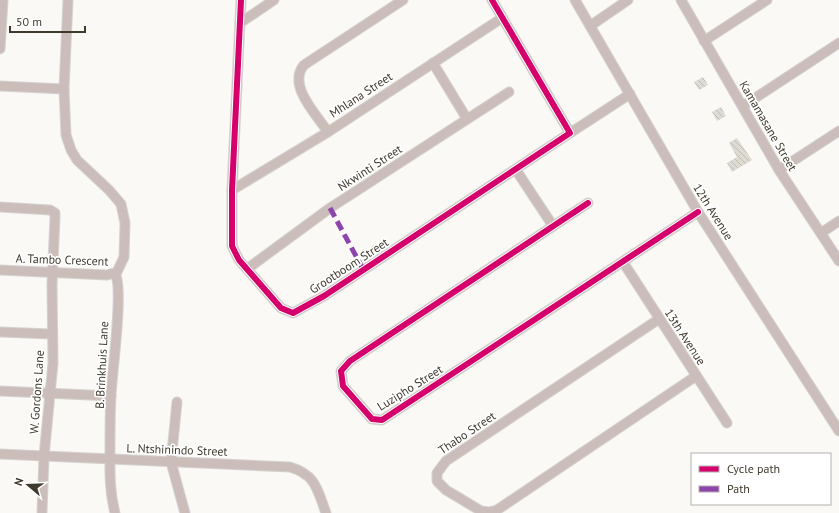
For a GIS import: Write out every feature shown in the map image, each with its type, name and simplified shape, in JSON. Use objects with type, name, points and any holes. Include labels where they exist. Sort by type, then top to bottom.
[{"type":"street","points":[[0,49],[3,0]]},
{"type":"street","name":"A. Tambo Crescent","points":[[0,270],[115,274],[123,262],[125,217],[119,200],[77,160],[71,150],[65,131],[64,89],[68,0]]},
{"type":"street","name":"Grootboom Street","points":[[240,0],[232,190],[232,246],[235,254],[247,269],[281,308],[289,313],[298,312],[630,94]]},
{"type":"street","points":[[240,23],[274,0]]},
{"type":"street","points":[[492,0],[570,133]]},
{"type":"street","name":"12th Avenue","points":[[575,0],[698,212],[839,431]]},
{"type":"street","points":[[590,26],[628,0]]},
{"type":"street","name":"Kamamasane Street","points":[[681,0],[779,170],[839,261]]},
{"type":"street","points":[[704,41],[767,0]]},
{"type":"street","points":[[328,132],[298,85],[300,70],[304,65],[401,1]]},
{"type":"street","name":"Mhlana Street","points":[[232,190],[328,132],[502,18]]},
{"type":"street","points":[[743,106],[839,43]]},
{"type":"street","points":[[433,63],[466,119]]},
{"type":"street","points":[[0,86],[64,89]]},
{"type":"street","name":"Nkwinti Street","points":[[247,269],[330,208],[509,92]]},
{"type":"street","points":[[779,170],[839,131]]},
{"type":"street","points":[[516,170],[553,226]]},
{"type":"street","name":"Luzipho Street","points":[[588,203],[343,367],[340,378],[343,386],[369,416],[374,420],[382,420],[698,212]]},
{"type":"street","name":"W. Gordons Lane","points":[[0,206],[50,210],[55,213],[51,334],[53,363],[44,456],[42,513]]},
{"type":"street","points":[[821,233],[839,221]]},
{"type":"street","name":"13th Avenue","points":[[623,262],[727,423]]},
{"type":"street","name":"B. Brinkhuis Lane","points":[[115,274],[118,278],[118,286],[111,396],[109,482],[115,513]]},
{"type":"street","name":"Thabo Street","points":[[659,319],[446,461],[437,473],[439,484],[446,490],[482,511],[489,512],[497,510],[696,376]]},
{"type":"street","points":[[0,332],[51,334]]},
{"type":"street","points":[[0,391],[111,396]]},
{"type":"street","points":[[177,402],[171,462],[185,513]]},
{"type":"street","name":"L. Ntshinindo Street","points":[[0,454],[290,466],[303,471],[314,482],[326,513]]},
{"type":"building","points":[[703,77],[708,85],[699,90],[694,82]]},
{"type":"building","points":[[721,107],[726,116],[717,121],[712,112]]},
{"type":"building","points":[[737,138],[752,160],[732,172],[727,163],[737,157],[729,143]]},
{"type":"marked path","points":[[330,208],[363,269]]},
{"type":"cycle path","points":[[241,0],[232,190],[232,246],[239,260],[281,308],[293,313],[324,296],[570,133],[492,0]]},
{"type":"cycle path","points":[[588,203],[350,361],[341,371],[343,386],[372,419],[382,420],[698,212]]}]
